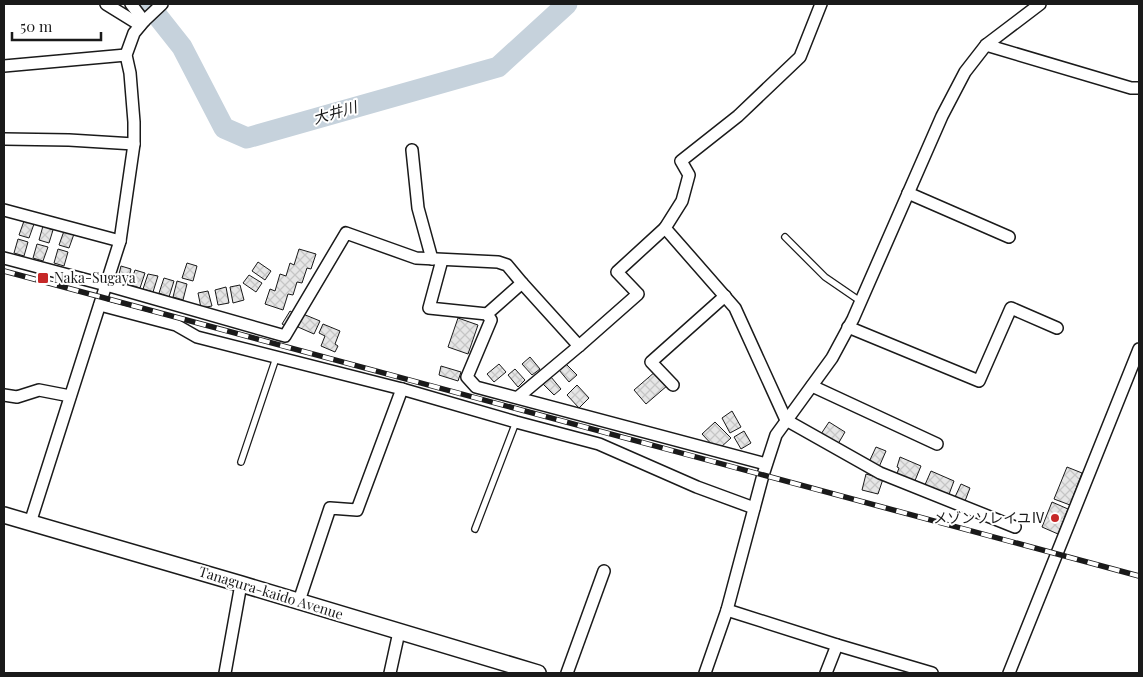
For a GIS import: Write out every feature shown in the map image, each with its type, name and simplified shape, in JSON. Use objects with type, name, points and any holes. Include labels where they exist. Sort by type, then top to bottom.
[{"type":"street","points":[[106,4],[143,22]]},
{"type":"street","points":[[131,4],[143,22]]},
{"type":"street","points":[[517,398],[638,294],[617,272],[665,228],[682,201],[688,176],[681,161],[738,116],[800,57],[821,4]]},
{"type":"street","points":[[705,673],[728,610],[766,464],[776,435],[832,358],[860,301],[942,116],[960,81],[986,45],[1040,4]]},
{"type":"street","points":[[30,522],[120,241],[134,144],[130,73],[126,55],[130,41],[143,22],[160,6]]},
{"type":"street","points":[[986,45],[1132,88],[1139,88]]},
{"type":"street","points":[[4,66],[126,55]]},
{"type":"street","points":[[4,139],[134,144]]},
{"type":"street","points":[[412,150],[418,208],[437,259],[429,308],[487,314],[522,283]]},
{"type":"street","points":[[908,193],[1009,237]]},
{"type":"street","points":[[4,210],[120,241]]},
{"type":"street","points":[[665,228],[736,308],[786,420],[880,474],[1015,527]]},
{"type":"street","points":[[4,258],[284,336],[346,233],[416,258],[498,262],[507,265],[579,346]]},
{"type":"street","points":[[673,385],[651,362],[725,296]]},
{"type":"street","points":[[100,305],[176,325],[197,337],[402,389],[599,444],[697,487],[754,508]]},
{"type":"street","points":[[848,327],[979,381],[1011,308],[1057,328]]},
{"type":"street","points":[[487,314],[491,320],[467,377],[476,386],[766,464]]},
{"type":"street","points":[[1010,673],[1139,349]]},
{"type":"street","points":[[812,386],[936,444]]},
{"type":"street","points":[[299,601],[330,508],[357,510],[402,389]]},
{"type":"street","points":[[4,395],[17,397],[39,390],[70,396]]},
{"type":"street","name":"Tanagura-kaido Avenue","points":[[4,515],[538,673]]},
{"type":"street","points":[[567,673],[604,571]]},
{"type":"street","points":[[225,673],[241,584]]},
{"type":"street","points":[[728,610],[932,673]]},
{"type":"street","points":[[390,673],[399,632]]},
{"type":"street","points":[[826,673],[837,645]]},
{"type":"lane","points":[[784,237],[825,277],[860,301]]},
{"type":"lane","points":[[240,462],[276,358]]},
{"type":"lane","points":[[475,529],[516,422]]},
{"type":"building","points":[[24,221],[34,224],[29,238],[19,235]]},
{"type":"building","points":[[43,226],[53,230],[49,243],[39,240]]},
{"type":"building","points":[[64,231],[74,234],[69,248],[59,245]]},
{"type":"building","points":[[18,239],[28,242],[24,256],[14,253]]},
{"type":"building","points":[[37,244],[48,247],[43,261],[33,258]]},
{"type":"building","points":[[58,249],[68,252],[64,266],[54,263]]},
{"type":"building","points":[[299,249],[316,254],[311,269],[307,268],[302,283],[297,282],[293,295],[288,294],[283,310],[265,304],[270,289],[275,291],[280,274],[286,276],[290,263],[294,265]]},
{"type":"building","points":[[258,262],[271,271],[265,280],[252,271]]},
{"type":"building","points":[[187,263],[197,266],[193,281],[182,278]]},
{"type":"building","points":[[121,266],[131,269],[127,285],[117,282]]},
{"type":"building","points":[[135,270],[145,273],[140,288],[130,285]]},
{"type":"building","points":[[148,274],[158,276],[153,292],[143,289]]},
{"type":"building","points":[[249,275],[262,283],[256,292],[243,283]]},
{"type":"building","points":[[164,278],[174,281],[169,297],[159,293]]},
{"type":"building","points":[[177,281],[187,284],[183,300],[173,297]]},
{"type":"building","points":[[240,285],[244,300],[233,303],[230,287]]},
{"type":"building","points":[[226,287],[229,303],[218,305],[215,290]]},
{"type":"building","points":[[208,291],[212,306],[201,308],[198,293]]},
{"type":"building","points":[[290,311],[295,314],[287,327],[282,324]]},
{"type":"building","points":[[303,314],[320,321],[314,334],[298,327]]},
{"type":"building","points":[[458,318],[478,325],[468,354],[448,347]]},
{"type":"building","points":[[323,324],[340,331],[335,344],[338,346],[335,352],[321,346],[325,336],[319,333]]},
{"type":"building","points":[[530,357],[540,369],[532,375],[522,364]]},
{"type":"building","points":[[499,364],[506,372],[494,382],[487,374]]},
{"type":"building","points":[[566,364],[577,375],[569,382],[559,370]]},
{"type":"building","points":[[441,366],[461,372],[458,381],[439,375]]},
{"type":"building","points":[[515,369],[525,380],[518,387],[508,375]]},
{"type":"building","points":[[656,371],[668,385],[646,404],[634,390]]},
{"type":"building","points":[[551,377],[561,389],[554,395],[543,384]]},
{"type":"building","points":[[577,385],[589,398],[579,408],[567,395]]},
{"type":"building","points":[[732,411],[741,427],[730,433],[722,418]]},
{"type":"building","points":[[715,422],[731,438],[720,448],[718,445],[715,448],[702,434]]},
{"type":"building","points":[[829,422],[845,432],[838,444],[821,434]]},
{"type":"building","points":[[744,431],[751,443],[741,449],[734,437]]},
{"type":"building","points":[[876,447],[886,451],[879,467],[869,462]]},
{"type":"building","points":[[900,457],[921,466],[914,483],[896,476]]},
{"type":"building","points":[[1067,467],[1082,473],[1070,505],[1054,499]]},
{"type":"building","points":[[931,471],[954,481],[948,497],[924,487]]},
{"type":"building","points":[[866,474],[883,479],[878,494],[862,490]]},
{"type":"building","points":[[961,484],[970,488],[965,501],[955,497]]},
{"type":"building","name":"メゾンソレイユⅣ","points":[[1052,502],[1068,509],[1058,534],[1042,527]]},
{"type":"waterway","name":"大井川","points":[[148,4],[182,47],[224,128],[247,138],[498,67],[567,4]]},
{"type":"railway","points":[[4,271],[1139,576]]},
{"type":"place","name":"Naka-Sugaya","points":[[43,278]]},
{"type":"place","name":"メゾンソレイユⅣ","points":[[1055,518]]}]
